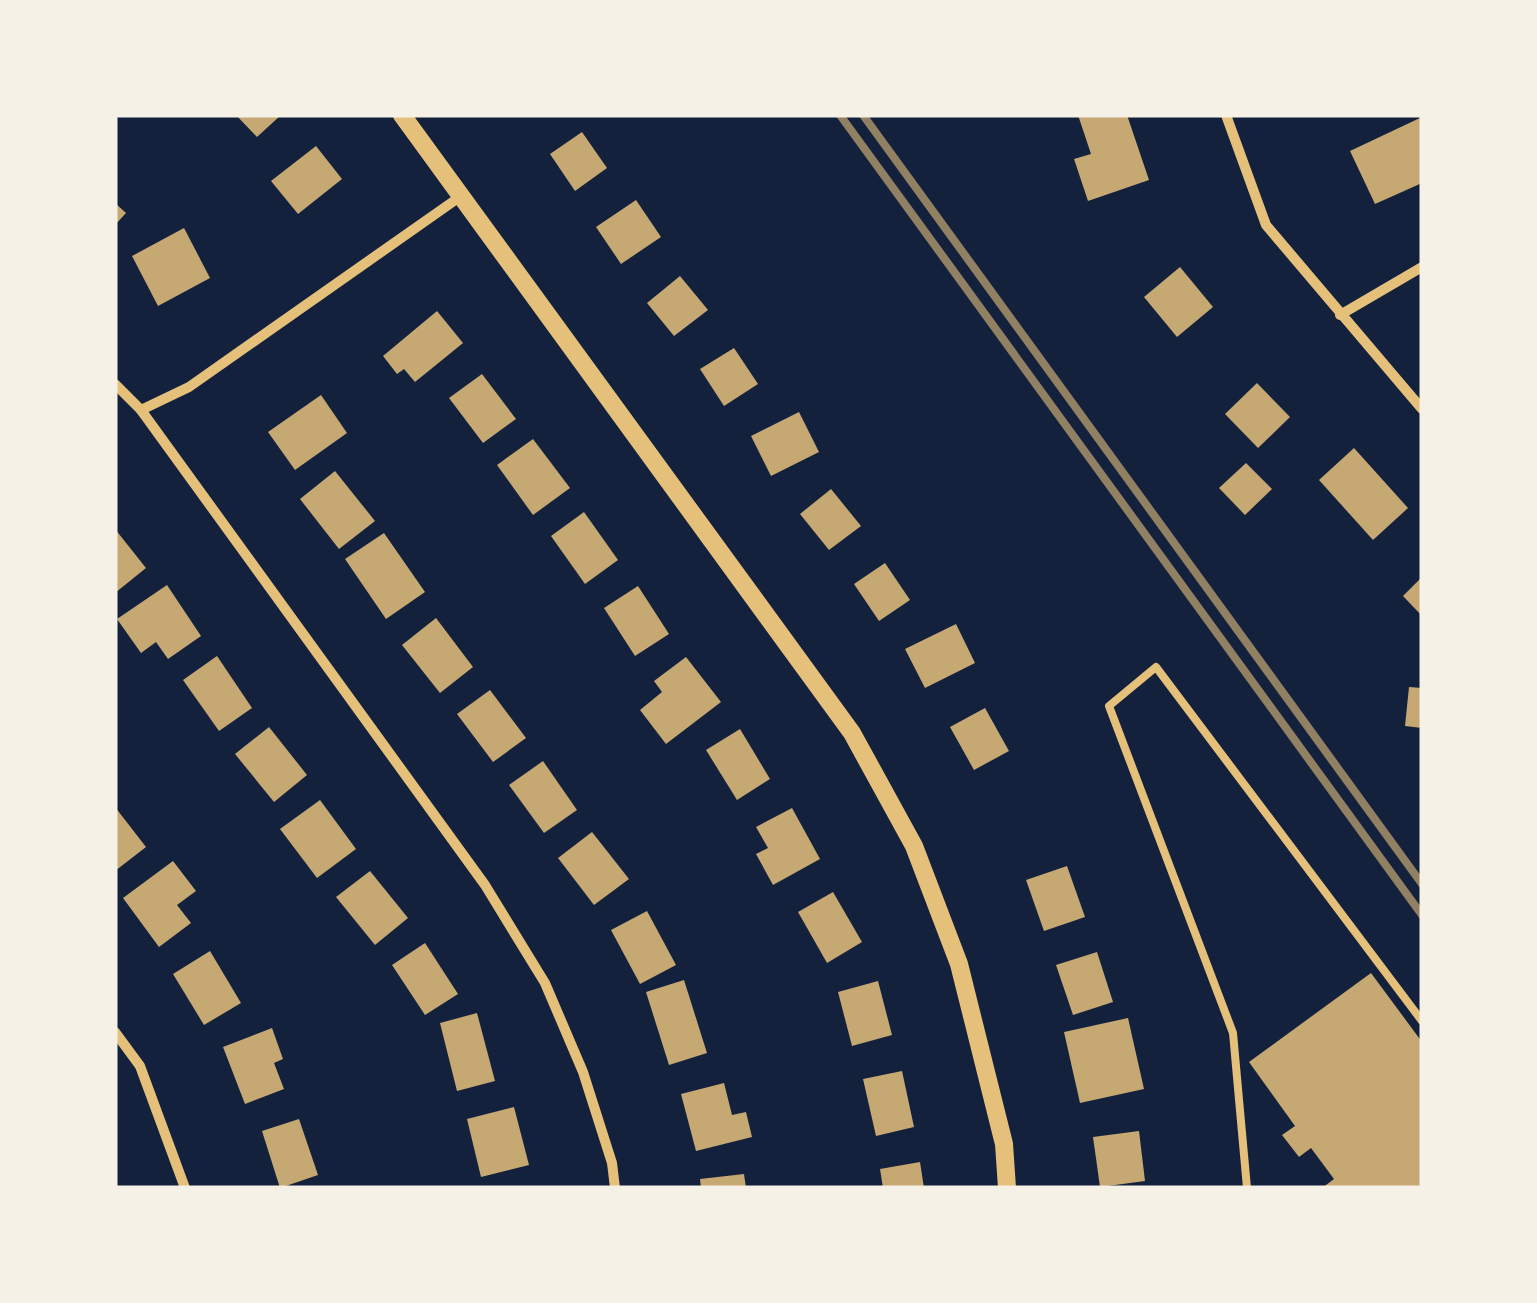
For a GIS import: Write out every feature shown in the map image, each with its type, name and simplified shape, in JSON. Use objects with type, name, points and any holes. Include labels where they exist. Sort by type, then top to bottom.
[{"type":"street","points":[[402,115],[861,749],[914,846],[959,964],[1004,1144],[1007,1188]]},
{"type":"street","points":[[1226,115],[1266,225],[1422,409]]},
{"type":"street","points":[[142,410],[189,387],[461,196]]},
{"type":"street","points":[[1340,315],[1422,268]]},
{"type":"street","points":[[115,384],[142,410],[485,885],[535,967],[583,1072],[612,1163],[615,1188]]},
{"type":"street","points":[[115,1032],[140,1066],[185,1188]]},
{"type":"lane","points":[[1247,1188],[1233,1033],[1109,706],[1156,668],[1422,1021]]},
{"type":"building","points":[[236,115],[281,115],[257,137]]},
{"type":"building","points":[[1078,115],[1127,115],[1149,180],[1088,201],[1074,159],[1091,154]]},
{"type":"building","points":[[1422,117],[1422,183],[1375,204],[1350,151]]},
{"type":"building","points":[[582,132],[607,168],[575,191],[550,154]]},
{"type":"building","points":[[316,146],[342,179],[298,214],[271,181]]},
{"type":"building","points":[[636,200],[661,237],[621,264],[596,227]]},
{"type":"building","points":[[115,203],[126,213],[115,225]]},
{"type":"building","points":[[184,228],[210,278],[158,306],[132,256]]},
{"type":"building","points":[[1180,267],[1213,307],[1177,337],[1144,297]]},
{"type":"building","points":[[680,276],[708,310],[674,336],[647,303]]},
{"type":"building","points":[[437,311],[463,343],[415,382],[404,369],[397,374],[383,356]]},
{"type":"building","points":[[734,348],[758,384],[724,406],[700,369]]},
{"type":"building","points":[[482,374],[516,419],[483,443],[449,398]]},
{"type":"building","points":[[1257,383],[1290,417],[1258,448],[1225,414]]},
{"type":"building","points":[[321,395],[347,433],[295,470],[268,432]]},
{"type":"building","points":[[799,412],[819,452],[771,476],[751,436]]},
{"type":"building","points":[[533,439],[570,488],[533,515],[497,465]]},
{"type":"building","points":[[1354,448],[1408,508],[1373,540],[1319,480]]},
{"type":"building","points":[[1246,463],[1272,489],[1245,515],[1219,488]]},
{"type":"building","points":[[335,471],[375,521],[339,549],[300,499]]},
{"type":"building","points":[[831,489],[861,526],[829,550],[800,514]]},
{"type":"building","points":[[584,512],[618,560],[585,584],[551,536]]},
{"type":"building","points":[[115,529],[146,568],[115,593]]},
{"type":"building","points":[[384,533],[425,592],[386,619],[345,559]]},
{"type":"building","points":[[885,563],[910,600],[879,621],[854,584]]},
{"type":"building","points":[[1422,577],[1422,616],[1403,596]]},
{"type":"building","points":[[167,585],[201,636],[168,659],[156,642],[141,653],[117,619]]},
{"type":"building","points":[[638,586],[669,634],[635,656],[604,608]]},
{"type":"building","points":[[436,618],[473,667],[440,693],[402,645]]},
{"type":"building","points":[[956,624],[975,663],[925,688],[905,649]]},
{"type":"building","points":[[217,656],[252,708],[219,731],[183,680]]},
{"type":"building","points":[[686,657],[721,702],[666,744],[640,710],[662,692],[654,681]]},
{"type":"building","points":[[1409,687],[1422,688],[1422,728],[1405,726]]},
{"type":"building","points":[[490,690],[526,738],[493,762],[457,714]]},
{"type":"building","points":[[985,708],[1009,751],[974,770],[950,727]]},
{"type":"building","points":[[269,727],[307,775],[274,802],[235,754]]},
{"type":"building","points":[[740,729],[770,779],[737,800],[706,750]]},
{"type":"building","points":[[543,761],[577,810],[544,833],[509,785]]},
{"type":"building","points":[[320,800],[356,849],[317,878],[280,829]]},
{"type":"building","points":[[115,807],[146,847],[115,871]]},
{"type":"building","points":[[792,808],[820,859],[773,885],[756,854],[768,848],[756,827]]},
{"type":"building","points":[[592,832],[629,879],[594,905],[558,858]]},
{"type":"building","points":[[173,861],[196,891],[177,905],[191,923],[159,947],[123,898]]},
{"type":"building","points":[[1067,866],[1085,917],[1044,931],[1026,880]]},
{"type":"building","points":[[370,871],[408,918],[375,945],[336,897]]},
{"type":"building","points":[[833,892],[862,942],[827,963],[798,912]]},
{"type":"building","points":[[647,911],[676,965],[640,984],[611,930]]},
{"type":"building","points":[[425,943],[458,994],[425,1015],[392,965]]},
{"type":"building","points":[[210,951],[241,1003],[204,1025],[173,974]]},
{"type":"building","points":[[1097,952],[1113,1002],[1073,1015],[1056,965]]},
{"type":"building","points":[[1371,973],[1422,1042],[1422,1188],[1322,1188],[1334,1179],[1311,1148],[1299,1157],[1282,1135],[1295,1126],[1249,1062]]},
{"type":"building","points":[[684,980],[707,1053],[669,1065],[646,992]]},
{"type":"building","points":[[878,981],[892,1035],[852,1046],[838,992]]},
{"type":"building","points":[[477,1013],[495,1081],[457,1091],[440,1023]]},
{"type":"building","points":[[1128,1018],[1144,1089],[1080,1103],[1064,1032]]},
{"type":"building","points":[[272,1028],[283,1059],[274,1063],[284,1089],[245,1104],[223,1047]]},
{"type":"building","points":[[902,1071],[914,1127],[876,1136],[863,1079]]},
{"type":"building","points":[[724,1083],[732,1115],[746,1112],[752,1137],[696,1151],[681,1094]]},
{"type":"building","points":[[514,1107],[529,1165],[481,1177],[467,1119]]},
{"type":"building","points":[[299,1119],[318,1175],[280,1188],[262,1131]]},
{"type":"building","points":[[1139,1131],[1145,1181],[1100,1187],[1093,1137]]},
{"type":"building","points":[[920,1162],[924,1188],[883,1188],[880,1169]]},
{"type":"building","points":[[744,1174],[746,1188],[701,1188],[700,1179]]},
{"type":"railway","points":[[840,115],[1422,915]]},
{"type":"railway","points":[[863,115],[1422,884]]}]
